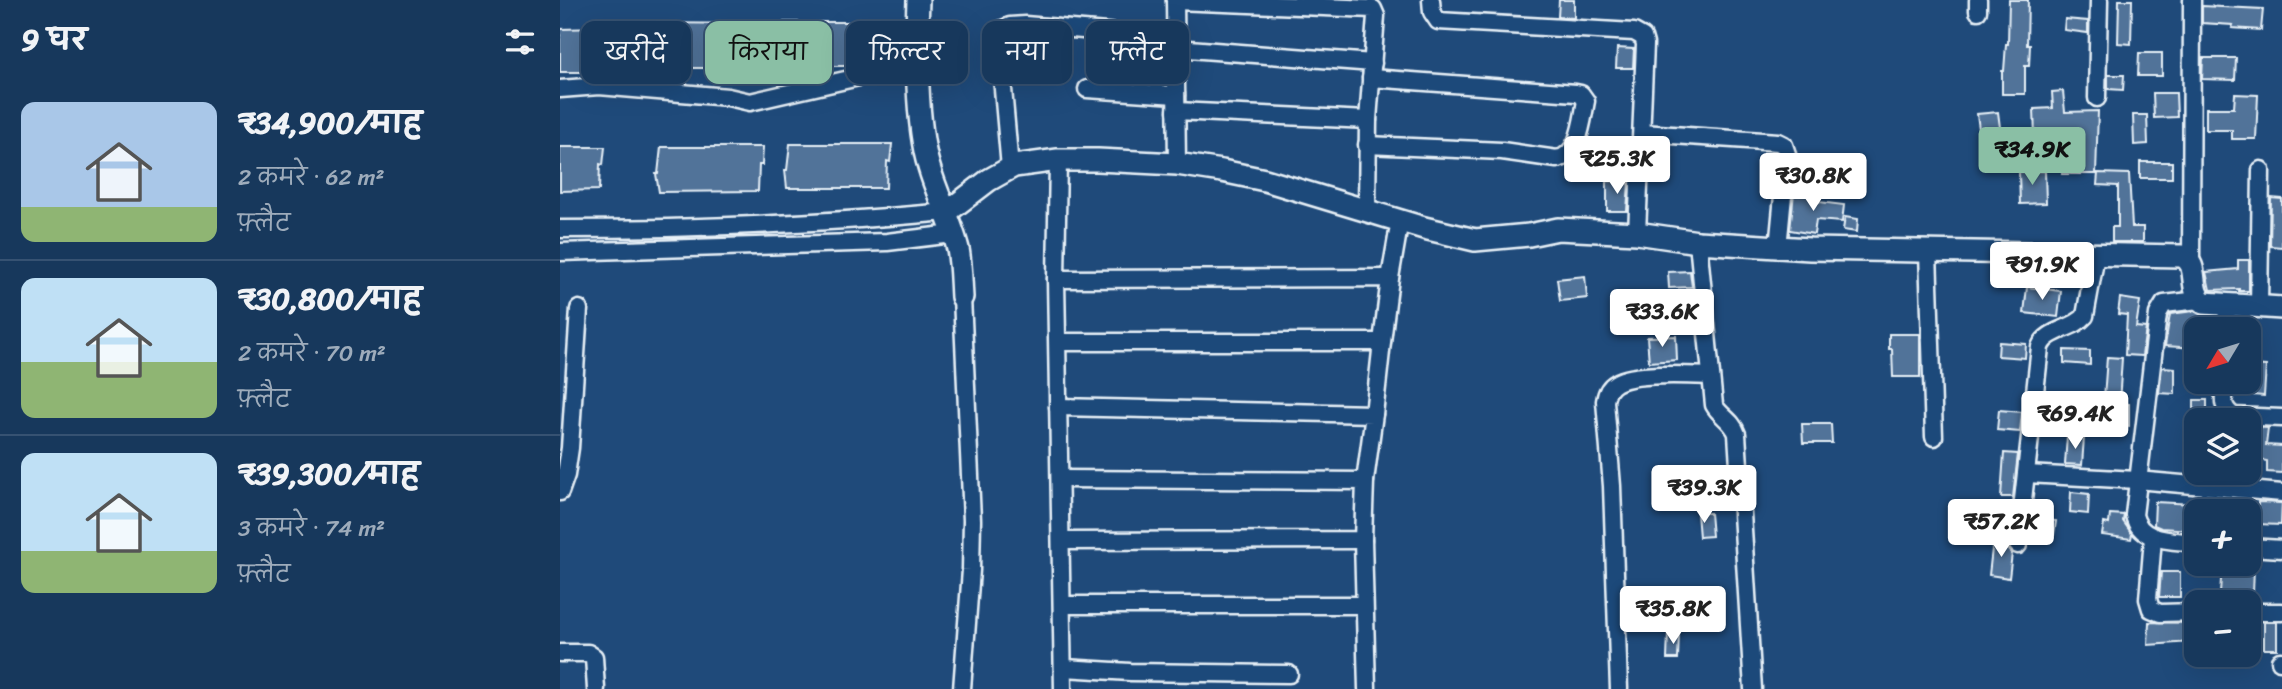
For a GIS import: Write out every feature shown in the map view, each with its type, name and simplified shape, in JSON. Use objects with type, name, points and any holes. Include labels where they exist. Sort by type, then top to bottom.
[{"type":"street","points":[[919,0],[918,63],[922,125],[928,166],[956,242],[962,298],[972,520],[962,689]]},
{"type":"street","points":[[1431,0],[1432,12],[1438,21],[1634,32],[1640,35],[1645,44],[1637,233]]},
{"type":"street","points":[[2097,98],[2099,0]]},
{"type":"street","points":[[2192,0],[2191,264],[2194,291],[2204,303],[2282,308]]},
{"type":"street","points":[[1175,21],[1175,1],[1373,9],[1376,16],[1368,120],[1367,210]]},
{"type":"street","points":[[1010,168],[999,44],[1003,29],[1025,25],[1086,32]]},
{"type":"street","points":[[1189,45],[1372,70],[1576,93],[1581,94],[1586,101],[1573,149],[1565,158],[1502,151],[1367,145]]},
{"type":"street","points":[[560,89],[599,86],[728,97],[750,102],[846,80]]},
{"type":"street","points":[[1176,84],[1177,164]]},
{"type":"street","points":[[1087,89],[1176,103],[1368,120]]},
{"type":"street","points":[[1642,133],[1778,142],[1784,145],[1787,154],[1778,247]]},
{"type":"street","points":[[560,229],[681,229],[862,220],[947,212],[989,180],[1010,168],[1058,160],[1177,164],[1265,180],[1475,240],[1558,229],[1637,233],[1698,242],[1778,247],[1928,253],[2182,256],[2188,258],[2191,264]]},
{"type":"street","points":[[1058,160],[1056,279],[1063,689]]},
{"type":"street","points":[[2259,307],[2261,170]]},
{"type":"street","points":[[1367,689],[1363,605],[1366,481],[1390,278],[1400,220]]},
{"type":"street","points":[[560,253],[956,242]]},
{"type":"street","points":[[1698,242],[1709,376],[1714,405],[1721,415],[1731,422],[1737,434],[1753,689]]},
{"type":"street","points":[[1928,253],[1934,437]]},
{"type":"street","points":[[2018,545],[2041,342],[2079,322],[2085,316],[2096,255]]},
{"type":"street","points":[[1056,279],[1390,278]]},
{"type":"street","points":[[2184,542],[2153,538],[2136,524],[2134,515],[2158,314],[2164,304],[2199,300]]},
{"type":"street","points":[[2227,306],[2227,317]]},
{"type":"street","points":[[560,492],[570,448],[579,309]]},
{"type":"street","points":[[1058,342],[1382,342]]},
{"type":"street","points":[[1619,689],[1606,393],[1617,382],[1630,378],[1709,376]]},
{"type":"street","points":[[2224,394],[2224,406],[2234,416],[2282,418]]},
{"type":"street","points":[[1058,407],[1374,414]]},
{"type":"street","points":[[2026,474],[2137,480],[2282,493]]},
{"type":"street","points":[[1061,479],[1366,481]]},
{"type":"street","points":[[2153,538],[2148,599],[2151,609],[2160,613],[2184,612]]},
{"type":"street","points":[[1061,541],[1363,540]]},
{"type":"street","points":[[2261,547],[2282,548]]},
{"type":"street","points":[[1063,605],[1363,605]]},
{"type":"street","points":[[2261,612],[2282,612]]},
{"type":"street","points":[[560,653],[588,653],[594,657],[596,689]]},
{"type":"street","points":[[1064,668],[1129,672],[1290,674]]},
{"type":"building","points":[[1559,0],[1574,0],[1574,18],[1558,17]]},
{"type":"building","points":[[2009,0],[2028,0],[2027,45],[2030,45],[2029,66],[2025,66],[2025,94],[2002,94],[2002,71],[2008,44]]},
{"type":"building","points":[[2119,0],[2132,0],[2131,44],[2118,43]]},
{"type":"building","points":[[2202,6],[2263,9],[2261,30],[2202,23]]},
{"type":"building","points":[[2065,19],[2088,21],[2088,33],[2064,30]]},
{"type":"building","points":[[832,22],[846,22],[846,66],[832,66]]},
{"type":"building","points":[[691,23],[705,24],[705,68],[691,68]]},
{"type":"building","points":[[581,28],[581,72],[560,72],[560,29]]},
{"type":"building","points":[[1617,48],[1634,49],[1633,68],[1616,68]]},
{"type":"building","points":[[2139,53],[2162,53],[2162,76],[2138,76]]},
{"type":"building","points":[[2203,58],[2236,58],[2235,80],[2202,79]]},
{"type":"building","points":[[2108,75],[2124,75],[2123,90],[2108,89]]},
{"type":"building","points":[[2063,91],[2065,112],[2098,111],[2096,174],[2062,174],[2062,136],[2035,137],[2034,109],[2053,108],[2052,92]]},
{"type":"building","points":[[2153,93],[2176,93],[2177,117],[2154,118]]},
{"type":"building","points":[[2235,94],[2258,95],[2256,139],[2232,139],[2232,130],[2206,130],[2206,108],[2234,108]]},
{"type":"building","points":[[1998,112],[2001,135],[1980,137],[1977,114]]},
{"type":"building","points":[[2133,115],[2147,115],[2148,144],[2134,145]]},
{"type":"building","points":[[790,144],[892,144],[890,162],[887,161],[886,188],[787,188],[785,170]]},
{"type":"building","points":[[560,147],[605,147],[603,165],[600,164],[599,190],[560,191]]},
{"type":"building","points":[[661,147],[763,147],[758,191],[659,192],[656,174]]},
{"type":"building","points":[[2140,162],[2172,162],[2172,178],[2140,178]]},
{"type":"building","points":[[2045,171],[2046,203],[2020,204],[2019,172]]},
{"type":"building","points":[[2098,173],[2129,174],[2132,227],[2143,227],[2143,242],[2112,242],[2112,227],[2118,227],[2118,186],[2097,185]]},
{"type":"building","points":[[1607,181],[1629,182],[1627,211],[1607,211]]},
{"type":"building","points":[[1794,193],[1820,197],[1819,202],[1844,205],[1842,222],[1816,220],[1814,234],[1790,230]]},
{"type":"building","points":[[2271,198],[2282,199],[2282,247],[2270,246]]},
{"type":"building","points":[[1845,217],[1858,219],[1857,232],[1843,230]]},
{"type":"building","points":[[2238,260],[2249,260],[2249,291],[2210,290],[2206,272],[2238,269]]},
{"type":"building","points":[[1690,271],[1692,287],[1669,288],[1668,272]]},
{"type":"building","points":[[1585,276],[1587,298],[1560,301],[1557,279]]},
{"type":"building","points":[[2027,287],[2061,291],[2058,317],[2024,313]]},
{"type":"building","points":[[2120,298],[2140,301],[2136,327],[2146,328],[2142,356],[2125,355],[2127,315],[2118,314]]},
{"type":"building","points":[[2194,311],[2209,316],[2184,317],[2184,347],[2165,346],[2170,314]]},
{"type":"building","points":[[1889,334],[1920,334],[1920,377],[1893,377]]},
{"type":"building","points":[[1676,336],[1677,360],[1649,362],[1647,337]]},
{"type":"building","points":[[1999,342],[2026,344],[2025,358],[1998,356]]},
{"type":"building","points":[[2064,350],[2090,351],[2090,365],[2064,363]]},
{"type":"building","points":[[2107,357],[2122,358],[2119,404],[2129,404],[2129,426],[2101,425],[2101,413],[2065,410],[2066,395],[2104,398]]},
{"type":"building","points":[[2261,366],[2266,366],[2264,396],[2239,394],[2261,394]]},
{"type":"building","points":[[2162,367],[2175,368],[2175,394],[2159,393]]},
{"type":"building","points":[[2194,400],[2207,400],[2207,408],[2194,408]]},
{"type":"building","points":[[1999,410],[2022,412],[2020,432],[1997,430]]},
{"type":"building","points":[[1802,424],[1831,424],[1832,443],[1803,443]]},
{"type":"building","points":[[2261,428],[2268,428],[2266,445],[2282,446],[2282,473],[2267,472],[2267,461],[2261,460]]},
{"type":"building","points":[[2067,436],[2084,437],[2082,465],[2065,464]]},
{"type":"building","points":[[2004,453],[2018,454],[2013,497],[2001,497]]},
{"type":"building","points":[[2071,492],[2089,494],[2088,514],[2070,512]]},
{"type":"building","points":[[2155,502],[2184,503],[2184,529],[2154,525]]},
{"type":"building","points":[[2261,502],[2282,503],[2281,525],[2261,524]]},
{"type":"building","points":[[1697,513],[1710,513],[1712,536],[1699,537]]},
{"type":"building","points":[[2110,514],[2124,515],[2123,521],[2132,534],[2131,539],[2102,535],[2104,523],[2109,524]]},
{"type":"building","points":[[2032,518],[2056,521],[2054,535],[2030,532]]},
{"type":"building","points":[[1993,540],[2008,541],[2008,549],[2012,553],[2009,578],[1989,575]]},
{"type":"building","points":[[2161,572],[2180,572],[2180,597],[2159,597]]},
{"type":"building","points":[[2221,576],[2254,576],[2253,590],[2220,590]]},
{"type":"building","points":[[2149,622],[2184,623],[2184,642],[2148,645]]},
{"type":"building","points":[[2264,622],[2277,622],[2277,649],[2264,649]]},
{"type":"building","points":[[1668,632],[1679,633],[1678,659],[1667,659]]}]
